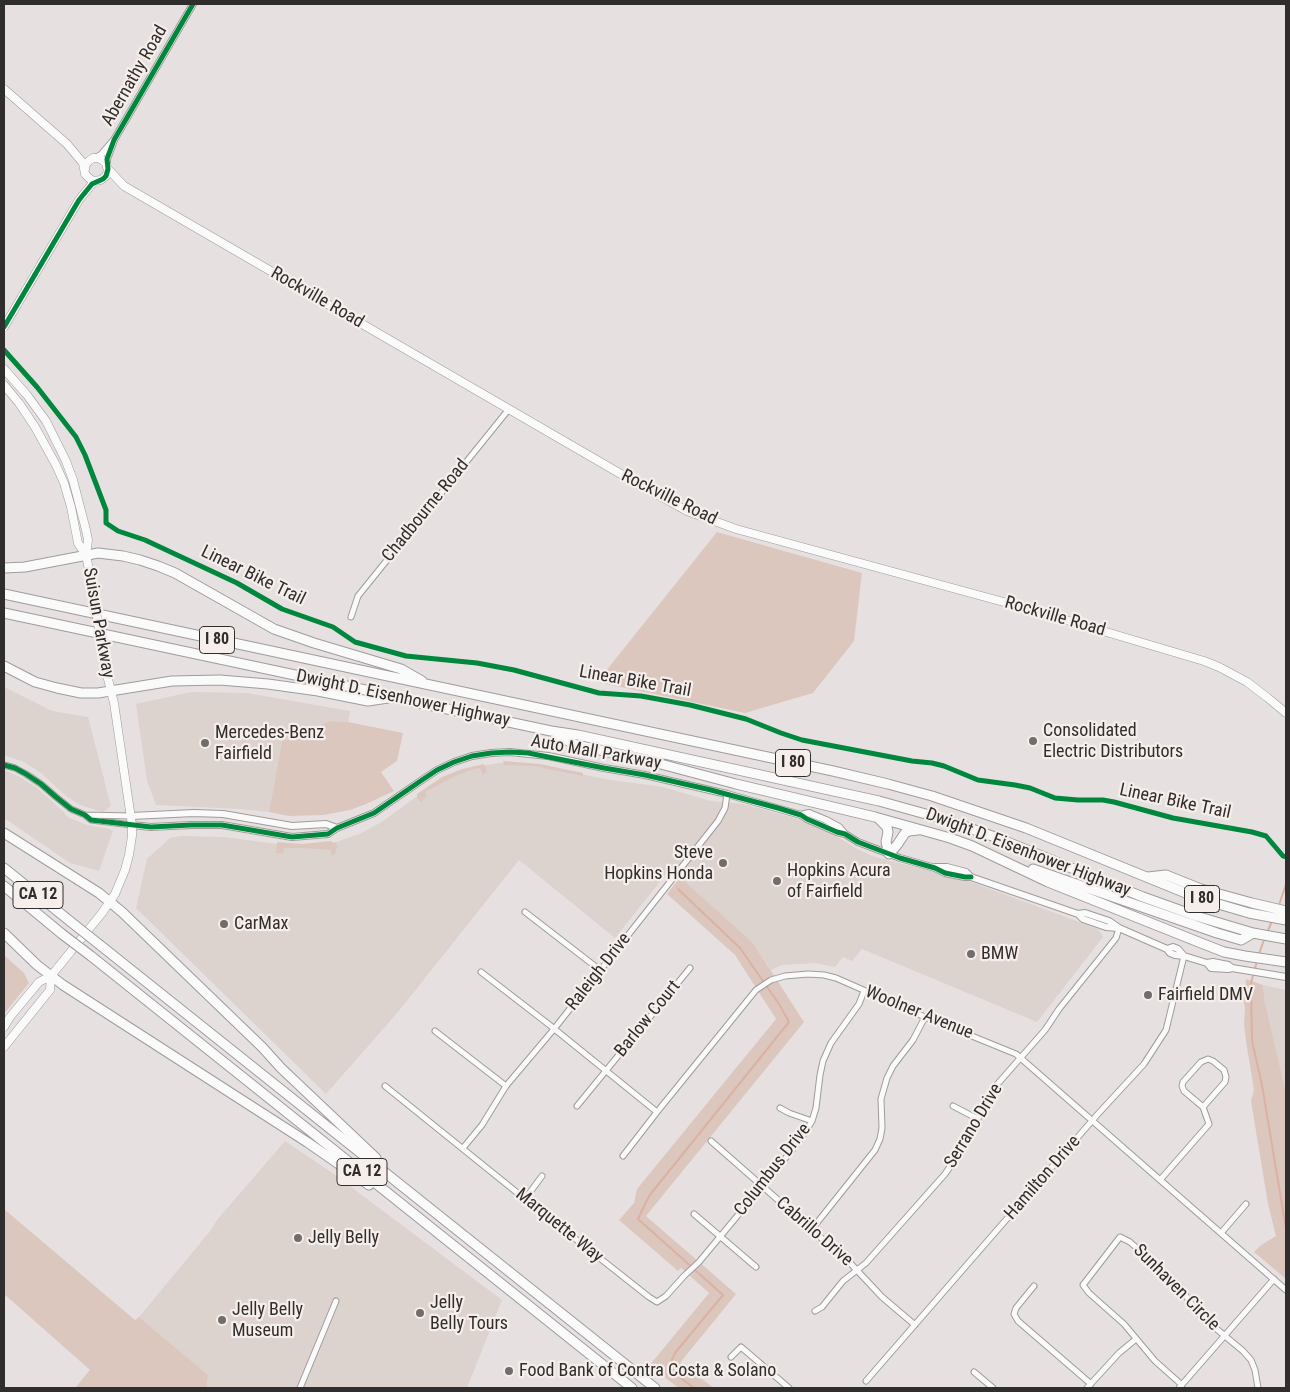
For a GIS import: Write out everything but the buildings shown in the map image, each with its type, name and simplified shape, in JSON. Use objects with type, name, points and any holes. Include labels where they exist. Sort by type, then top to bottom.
[{"type":"highway","points":[[4,568],[98,553],[123,556],[158,566],[183,578],[274,629],[401,669],[431,686]]},
{"type":"highway","name":"Dwight D. Eisenhower Highway","points":[[4,594],[888,784],[932,796],[1026,828],[1198,898],[1261,916],[1284,920]]},
{"type":"highway","name":"Dwight D. Eisenhower Highway","points":[[4,613],[370,691],[390,697],[802,783],[914,810],[995,837],[1143,897],[1196,916],[1253,933],[1286,939]]},
{"type":"highway","points":[[4,666],[35,682],[81,692],[98,693],[172,681],[220,680],[268,684],[368,701],[390,697]]},
{"type":"highway","points":[[551,731],[576,745],[638,758],[921,829],[972,846],[1048,882],[1224,952],[1286,962]]},
{"type":"highway","points":[[875,817],[887,827],[886,842],[889,854]]},
{"type":"highway","points":[[889,854],[904,833],[921,829]]},
{"type":"highway","points":[[4,833],[99,893],[129,918],[398,1182]]},
{"type":"highway","points":[[997,858],[1217,933],[1241,940],[1253,933]]},
{"type":"highway","name":"CA 12","points":[[4,868],[655,1388]]},
{"type":"highway","points":[[1145,877],[1166,875],[1202,889],[1285,910]]},
{"type":"highway","name":"CA 12","points":[[4,886],[632,1388]]},
{"type":"highway","points":[[4,933],[37,965],[63,985],[328,1156],[384,1196],[411,1211]]},
{"type":"main road","points":[[4,89],[67,144],[83,163],[86,181],[79,200]]},
{"type":"main road","points":[[4,327],[79,200],[92,184],[106,176],[107,167],[102,160],[88,157],[67,144]]},
{"type":"main road","points":[[85,173],[87,162],[94,158]]},
{"type":"main road","name":"Rockville Road","points":[[107,167],[124,186]]},
{"type":"main road","points":[[85,173],[92,180],[99,181]]},
{"type":"main road","name":"Rockville Road","points":[[99,181],[108,180],[124,186],[687,511],[745,532],[1022,607],[1185,655],[1219,667],[1234,675],[1286,713]]},
{"type":"main road","name":"Suisun Parkway","points":[[4,369],[27,395],[46,421],[73,480],[88,540],[86,555],[105,667],[111,691]]},
{"type":"main road","name":"Suisun Parkway","points":[[4,385],[27,415],[47,448],[64,483],[74,519],[78,543],[86,555]]},
{"type":"main road","points":[[4,1027],[10,1016],[39,982],[51,976],[110,902],[125,870],[132,836],[132,825],[111,691]]},
{"type":"main road","points":[[4,1047],[50,990],[51,976]]},
{"type":"street","name":"Abernathy Road","points":[[107,167],[107,158],[114,140],[193,4]]},
{"type":"street","name":"Abernathy Road","points":[[94,158],[101,155],[114,140]]},
{"type":"street","name":"Chadbourne Road","points":[[351,617],[358,596],[509,409]]},
{"type":"street","name":"Auto Mall Parkway","points":[[132,825],[151,827],[222,825],[292,837],[328,834],[337,828],[374,813],[437,770],[454,762],[472,756],[491,753],[510,752],[548,756],[604,768],[645,774],[727,794],[801,815],[809,814],[839,827],[845,834],[858,842],[889,854],[945,873],[971,877],[1078,914],[1086,913],[1108,921],[1119,928],[1167,949],[1173,947],[1184,956],[1207,964],[1211,968],[1244,969],[1286,977]]},
{"type":"street","points":[[4,765],[26,774],[71,809],[85,814],[131,816]]},
{"type":"street","name":"Raleigh Drive","points":[[463,1148],[482,1125],[506,1086],[554,1029],[718,821],[725,808],[727,794]]},
{"type":"street","name":"Auto Mall Parkway","points":[[131,816],[194,813],[223,814],[292,826],[326,824],[337,828]]},
{"type":"street","points":[[85,814],[91,820],[132,825]]},
{"type":"street","points":[[525,912],[600,970]]},
{"type":"street","name":"Serrano Drive","points":[[815,1311],[822,1307],[843,1282],[866,1263],[945,1174],[962,1149],[994,1088],[1045,1030],[1059,1009],[1116,938],[1119,928]]},
{"type":"street","name":"Hamilton Drive","points":[[866,1382],[1092,1121],[1144,1064],[1166,1030],[1184,956]]},
{"type":"street","name":"Barlow Court","points":[[577,1106],[690,968]]},
{"type":"street","points":[[481,972],[657,1112]]},
{"type":"street","name":"Woolner Avenue","points":[[623,1156],[756,990],[777,978],[793,975],[824,975],[836,978],[925,1017],[1010,1050],[1286,1290]]},
{"type":"street","name":"Columbus Drive","points":[[657,1302],[666,1296],[699,1262],[794,1148],[812,1121],[816,1108],[823,1060],[831,1043],[859,1004],[864,991]]},
{"type":"street","points":[[812,1229],[875,1150],[882,1128],[881,1099],[887,1078],[893,1066],[913,1040],[925,1017]]},
{"type":"street","points":[[435,1031],[506,1086]]},
{"type":"street","points":[[1160,1180],[1209,1124],[1203,1107],[1182,1086],[1183,1082],[1201,1062],[1208,1060],[1213,1061],[1224,1070],[1226,1076],[1225,1082],[1203,1107]]},
{"type":"street","name":"Marquette Way","points":[[386,1086],[525,1199],[648,1297],[657,1302]]},
{"type":"street","points":[[953,1106],[978,1119]]},
{"type":"street","points":[[780,1108],[812,1121]]},
{"type":"street","name":"Cabrillo Drive","points":[[711,1142],[858,1270],[882,1297],[915,1325]]},
{"type":"street","points":[[525,1199],[542,1176]]},
{"type":"street","points":[[1220,1233],[1246,1204]]},
{"type":"street","points":[[694,1214],[756,1267]]},
{"type":"street","name":"Sunhaven Circle","points":[[1180,1387],[1124,1324],[1082,1285],[1120,1237],[1130,1242],[1180,1287],[1201,1316],[1226,1336]]},
{"type":"street","points":[[1180,1387],[1274,1279]]},
{"type":"street","points":[[1034,1286],[1016,1308],[1014,1314],[1018,1321],[1089,1386],[1119,1353],[1136,1339]]},
{"type":"street","points":[[300,1388],[336,1301]]},
{"type":"street","points":[[1226,1336],[1251,1360],[1258,1388]]},
{"type":"street","points":[[731,1357],[741,1347],[789,1388]]},
{"type":"street","points":[[974,1372],[993,1388]]},
{"type":"shaded area","points":[[717,532],[862,573],[854,641],[813,693],[745,713],[597,682]]},
{"type":"shaded area","points":[[4,687],[52,711],[88,717],[111,806],[103,812],[80,805],[65,795],[41,773],[24,762],[4,755]]},
{"type":"shaded area","points":[[191,692],[247,693],[350,711],[348,722],[329,721],[298,737],[282,741],[269,812],[156,805],[147,781],[136,704]]},
{"type":"shaded area","points":[[329,721],[348,722],[403,733],[397,761],[381,772],[394,791],[350,810],[323,815],[289,816],[269,812],[282,741],[298,737]]},
{"type":"shaded area","points":[[503,761],[540,764],[583,773],[583,776],[534,766],[504,765]]},
{"type":"shaded area","points":[[499,763],[521,763],[611,780],[663,787],[711,801],[743,804],[809,822],[875,857],[963,879],[1098,929],[1103,937],[1037,1022],[862,949],[852,961],[843,957],[835,967],[815,963],[782,965],[771,970],[753,943],[680,877],[667,873],[615,938],[519,860],[398,1012],[326,1094],[136,908],[147,859],[170,838],[180,836],[224,837],[300,847],[330,844],[359,834],[380,823],[452,774]]},
{"type":"shaded area","points":[[484,764],[487,772],[484,773],[484,777],[480,768],[470,770],[425,792],[427,796],[421,802],[417,798],[417,794],[442,777],[462,769]]},
{"type":"shaded area","points":[[4,770],[36,787],[70,818],[87,825],[113,831],[99,871],[70,863],[4,818]]},
{"type":"shaded area","points":[[331,841],[336,843],[337,846],[334,855],[331,855],[331,850],[304,848],[284,848],[283,853],[276,853],[277,842],[302,844]]},
{"type":"shaded area","points":[[680,877],[753,943],[804,1022],[646,1216],[736,1294],[680,1363],[714,1388],[679,1388],[649,1366],[709,1293],[681,1268],[678,1271],[619,1220],[634,1203],[637,1189],[776,1019],[735,955],[667,894]]},
{"type":"shaded area","points":[[4,955],[24,973],[29,983],[4,1014]]},
{"type":"shaded area","points":[[1246,979],[1263,985],[1265,1002],[1286,1093],[1286,1279],[1254,1252],[1261,1245],[1276,1236],[1268,1204],[1251,1101],[1254,1090],[1244,1025],[1245,1008],[1242,993],[1245,992]]},
{"type":"shaded area","points":[[1263,985],[1286,990],[1286,1093],[1265,1002]]},
{"type":"shaded area","points":[[285,1141],[331,1172],[502,1300],[467,1388],[207,1388],[208,1375],[139,1317],[211,1230],[217,1220]]},
{"type":"shaded area","points":[[4,1209],[135,1320],[139,1317],[208,1375],[207,1388],[75,1388],[90,1370],[4,1294]]},
{"type":"waterway","points":[[1279,905],[1286,884]]},
{"type":"waterway","points":[[678,889],[740,948],[779,1004],[789,1022],[649,1196],[638,1219],[723,1295],[675,1353],[671,1362],[673,1372],[694,1388]]},
{"type":"waterway","points":[[1267,933],[1272,921]]},
{"type":"waterway","points":[[1259,954],[1265,937]]},
{"type":"waterway","points":[[1257,961],[1251,983],[1252,1041],[1262,1085],[1286,1229]]},
{"type":"cycle path","points":[[4,327],[79,200],[92,184],[106,176],[108,169],[107,159],[114,140],[193,4]]},
{"type":"cycle path","name":"Linear Bike Trail","points":[[4,350],[37,387],[76,437],[106,510],[106,523],[118,531],[145,540],[237,583],[282,609],[333,627],[355,642],[406,656],[477,663],[514,670],[599,693],[641,696],[690,705],[746,719],[802,740],[912,761],[932,763],[978,780],[1030,788],[1055,798],[1103,800],[1173,818],[1252,832],[1266,836],[1286,857]]},
{"type":"cycle path","points":[[4,765],[26,774],[71,809],[91,820],[151,827],[222,825],[292,837],[328,834],[337,828],[374,813],[437,770],[454,762],[472,756],[491,753],[528,753],[645,775],[778,808],[801,815],[845,834],[858,842],[900,858],[935,868],[945,873],[971,877]]},
{"type":"place","name":"Consolidated Electric Distributors","points":[[1033,741]]},
{"type":"place","name":"Mercedes-Benz Fairfield","points":[[205,743]]},
{"type":"place","name":"Steve Hopkins Honda","points":[[723,863]]},
{"type":"place","name":"Hopkins Acura of Fairfield","points":[[777,881]]},
{"type":"place","name":"CarMax","points":[[224,924]]},
{"type":"place","name":"BMW","points":[[971,954]]},
{"type":"place","name":"Fairfield DMV","points":[[1148,995]]},
{"type":"place","name":"Jelly Belly","points":[[298,1238]]},
{"type":"place","name":"Jelly Belly Tours","points":[[420,1313]]},
{"type":"place","name":"Jelly Belly Museum","points":[[222,1320]]},
{"type":"place","name":"Food Bank of Contra Costa & Solano","points":[[509,1371]]}]
